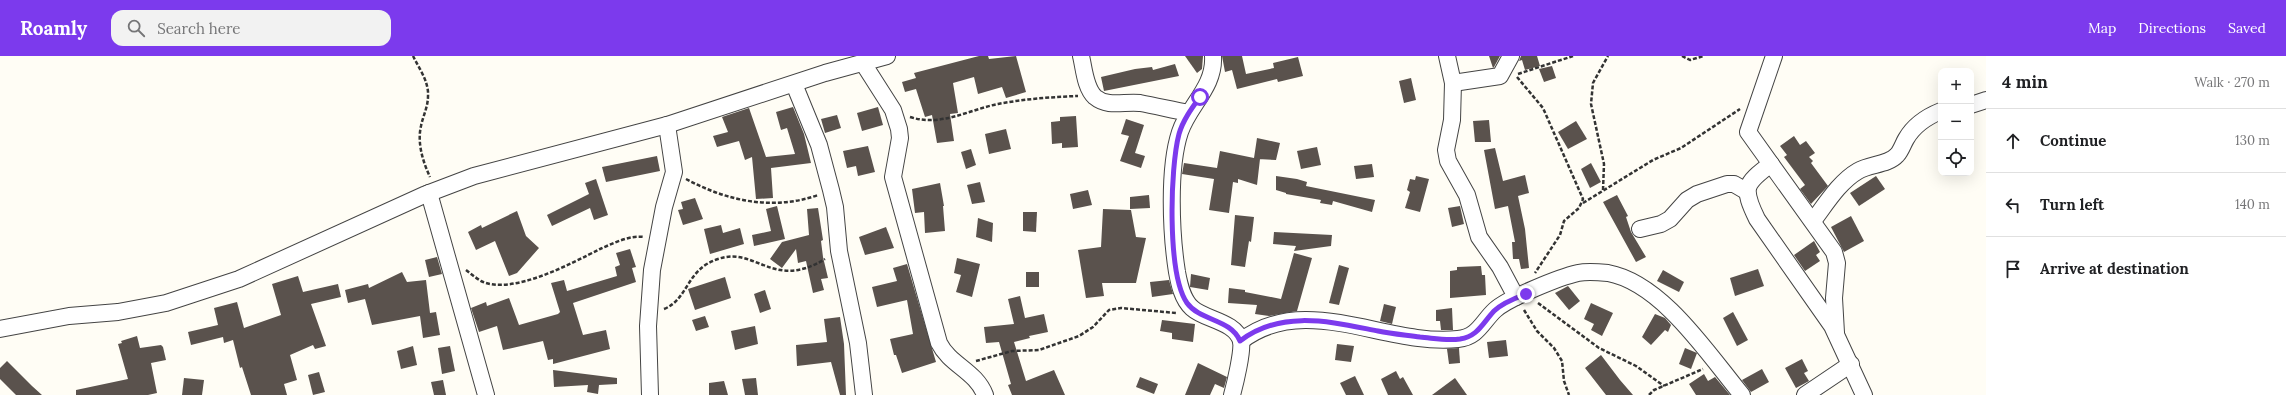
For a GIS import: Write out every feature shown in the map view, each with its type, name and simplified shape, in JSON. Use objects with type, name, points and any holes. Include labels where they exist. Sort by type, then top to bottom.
[{"type":"street","points":[[0,329],[69,316],[118,312],[166,303],[239,279],[433,192],[474,176],[667,125],[887,56]]},
{"type":"street","points":[[1081,56],[1088,86],[1094,96],[1102,101],[1114,104],[1139,103],[1189,112]]},
{"type":"street","points":[[1213,56],[1214,65],[1210,81],[1189,112],[1180,132],[1175,149],[1172,179],[1173,228],[1177,271],[1183,295],[1192,308],[1232,329],[1240,341],[1241,350],[1232,395]]},
{"type":"street","points":[[1446,56],[1453,83],[1452,120],[1446,150],[1448,161],[1467,195],[1479,237],[1521,296]]},
{"type":"street","points":[[1453,83],[1500,76],[1511,56]]},
{"type":"street","points":[[1774,56],[1748,132],[1834,252],[1837,263],[1834,298],[1836,333]]},
{"type":"street","points":[[863,63],[893,110],[900,138],[894,177],[896,193],[938,343],[946,355],[974,376],[985,395]]},
{"type":"street","points":[[794,84],[819,145],[832,190],[839,251],[858,343],[864,395]]},
{"type":"street","points":[[1974,104],[1986,100]]},
{"type":"street","points":[[1813,221],[1849,176],[1860,170],[1891,160],[1898,154],[1905,139],[1916,126],[1929,116],[1938,112]]},
{"type":"street","points":[[650,395],[648,314],[656,239],[674,172],[667,125]]},
{"type":"street","points":[[1746,191],[1752,179],[1771,164]]},
{"type":"street","points":[[1640,229],[1661,224],[1670,219],[1687,200],[1698,194],[1727,184],[1734,184],[1746,191],[1757,219],[1836,333],[1864,395]]},
{"type":"street","points":[[433,192],[447,255],[486,395]]},
{"type":"street","points":[[1240,341],[1252,332],[1261,329],[1304,320],[1335,322],[1395,334],[1446,340],[1460,339],[1480,330],[1494,311],[1521,296],[1577,273],[1608,273],[1631,281],[1663,302],[1716,362],[1742,395]]},
{"type":"street","points":[[1805,395],[1851,364]]},
{"type":"path","points":[[413,56],[423,76],[428,95],[420,128],[420,146],[433,192]]},
{"type":"path","points":[[1572,56],[1515,75],[1543,108],[1582,193],[1583,203]]},
{"type":"path","points":[[1603,190],[1604,164],[1591,104],[1593,83],[1608,56]]},
{"type":"path","points":[[1682,56],[1690,60],[1704,56]]},
{"type":"path","points":[[893,110],[919,120],[933,121],[950,119],[998,104],[1054,97],[1094,96]]},
{"type":"path","points":[[1521,296],[1537,268],[1560,235],[1564,221],[1583,203],[1653,160],[1681,148],[1759,98]]},
{"type":"path","points":[[674,172],[700,186],[733,199],[794,202],[832,190]]},
{"type":"path","points":[[447,255],[481,281],[503,284],[542,276],[629,238],[640,237],[656,239]]},
{"type":"path","points":[[648,314],[672,306],[699,268],[720,258],[733,256],[781,271],[790,272],[817,264],[839,251]]},
{"type":"path","points":[[1521,296],[1599,348],[1636,366],[1664,386]]},
{"type":"path","points":[[1521,296],[1537,331],[1554,348],[1562,361],[1564,381],[1569,395]]},
{"type":"path","points":[[960,366],[1012,350],[1031,351],[1052,346],[1079,336],[1093,327],[1109,310],[1121,308],[1163,313],[1200,313]]},
{"type":"path","points":[[1649,395],[1664,386],[1716,362]]},
{"type":"building","points":[[979,56],[988,56],[989,59],[1016,56],[1026,92],[1006,98],[1002,87],[978,94],[974,77],[953,83],[958,113],[950,114],[954,141],[937,143],[932,115],[925,117],[916,89],[905,92],[902,82],[916,78],[914,73]]},
{"type":"building","points":[[1185,56],[1203,56],[1202,69],[1197,73]]},
{"type":"building","points":[[1222,56],[1242,56],[1246,74],[1274,68],[1273,63],[1298,57],[1303,76],[1278,82],[1277,79],[1237,89],[1232,70],[1225,72]]},
{"type":"building","points":[[1489,56],[1500,56],[1493,68]]},
{"type":"building","points":[[1521,56],[1537,56],[1540,66],[1525,70],[1522,60],[1519,61]]},
{"type":"building","points":[[1175,64],[1179,76],[1104,91],[1101,77],[1135,69],[1152,67],[1153,70]]},
{"type":"building","points":[[1552,66],[1556,78],[1544,82],[1539,69]]},
{"type":"building","points":[[1411,78],[1416,100],[1404,103],[1399,81]]},
{"type":"building","points":[[793,107],[804,134],[811,163],[771,168],[773,198],[756,199],[752,157],[745,160],[739,141],[717,147],[713,136],[728,132],[722,117],[749,108],[766,157],[795,154],[787,128],[781,130],[776,112]]},
{"type":"building","points":[[878,107],[883,125],[862,131],[857,113]]},
{"type":"building","points":[[837,115],[841,128],[825,133],[821,119]]},
{"type":"building","points":[[1076,116],[1078,147],[1062,148],[1062,143],[1052,144],[1051,122],[1060,121],[1060,117]]},
{"type":"building","points":[[1126,119],[1144,125],[1135,153],[1145,156],[1141,168],[1120,161],[1129,136],[1121,134]]},
{"type":"building","points":[[1489,120],[1491,142],[1475,142],[1473,121]]},
{"type":"building","points":[[1576,121],[1587,139],[1568,149],[1558,132]]},
{"type":"building","points":[[1006,129],[1011,149],[989,154],[985,134]]},
{"type":"building","points":[[1794,136],[1800,145],[1806,141],[1815,153],[1809,157],[1813,161],[1811,163],[1828,186],[1811,204],[1800,189],[1805,185],[1784,157],[1787,155],[1780,146]]},
{"type":"building","points":[[1257,138],[1280,143],[1276,160],[1260,159],[1257,185],[1238,179],[1238,183],[1233,182],[1229,213],[1209,210],[1214,179],[1182,174],[1184,163],[1217,168],[1220,151],[1254,158]]},
{"type":"building","points":[[868,146],[875,172],[858,176],[856,166],[847,168],[843,151]]},
{"type":"building","points":[[1317,147],[1321,165],[1301,169],[1297,151]]},
{"type":"building","points":[[1495,148],[1503,181],[1525,175],[1529,193],[1518,196],[1525,229],[1529,268],[1521,269],[1519,259],[1513,259],[1512,242],[1515,242],[1508,206],[1495,209],[1484,150]]},
{"type":"building","points":[[971,149],[976,165],[966,169],[961,152]]},
{"type":"building","points":[[657,156],[660,171],[606,182],[602,167]]},
{"type":"building","points":[[1591,163],[1601,182],[1590,188],[1581,169]]},
{"type":"building","points":[[1372,164],[1374,177],[1356,179],[1354,166]]},
{"type":"building","points":[[1276,176],[1307,182],[1306,186],[1375,200],[1372,212],[1333,201],[1332,205],[1320,203],[1321,200],[1286,194],[1276,190]]},
{"type":"building","points":[[1416,176],[1429,179],[1420,212],[1405,208],[1410,192],[1407,190],[1410,179],[1415,180]]},
{"type":"building","points":[[1876,176],[1885,189],[1859,206],[1850,193]]},
{"type":"building","points":[[596,179],[608,215],[594,220],[590,208],[552,226],[547,215],[589,194],[585,183]]},
{"type":"building","points":[[980,182],[985,202],[972,204],[967,185]]},
{"type":"building","points":[[940,183],[944,206],[945,231],[925,233],[924,212],[915,213],[912,189]]},
{"type":"building","points":[[1088,190],[1092,205],[1073,209],[1070,194]]},
{"type":"building","points":[[1149,195],[1150,208],[1130,209],[1130,197]]},
{"type":"building","points":[[1617,195],[1628,216],[1626,217],[1631,232],[1646,257],[1636,262],[1603,202]]},
{"type":"building","points":[[695,198],[703,219],[683,225],[678,210],[683,209],[681,202]]},
{"type":"building","points":[[777,206],[785,239],[754,246],[752,235],[771,231],[766,209]]},
{"type":"building","points":[[1460,206],[1464,224],[1452,227],[1448,208]]},
{"type":"building","points":[[818,208],[823,240],[821,241],[823,257],[828,278],[821,279],[824,290],[813,293],[806,261],[798,263],[796,249],[782,268],[770,259],[782,242],[809,235],[807,209]]},
{"type":"building","points":[[1103,209],[1131,210],[1136,237],[1146,238],[1136,283],[1102,283],[1104,296],[1086,298],[1078,250],[1101,247]]},
{"type":"building","points":[[517,211],[526,236],[539,248],[517,273],[509,276],[495,241],[476,250],[468,232],[481,225],[482,228]]},
{"type":"building","points":[[1023,212],[1037,212],[1036,232],[1023,231]]},
{"type":"building","points":[[1235,215],[1254,217],[1251,242],[1249,241],[1245,267],[1231,265]]},
{"type":"building","points":[[1851,216],[1864,241],[1844,252],[1831,227]]},
{"type":"building","points":[[978,218],[993,223],[992,242],[976,237]]},
{"type":"building","points":[[721,225],[723,233],[740,228],[744,244],[710,254],[704,229]]},
{"type":"building","points":[[886,227],[894,248],[865,255],[859,237]]},
{"type":"building","points":[[1274,232],[1332,235],[1331,246],[1294,251],[1296,246],[1273,244]]},
{"type":"building","points":[[1814,241],[1820,252],[1816,255],[1820,261],[1805,271],[1794,255]]},
{"type":"building","points":[[630,249],[636,267],[632,268],[636,282],[573,303],[583,335],[606,330],[610,349],[553,364],[553,359],[548,360],[543,341],[503,350],[497,326],[479,332],[471,308],[486,302],[487,306],[509,298],[519,325],[558,314],[560,312],[551,283],[564,280],[567,291],[617,276],[615,267],[620,265],[616,253]]},
{"type":"building","points":[[1294,253],[1312,258],[1297,311],[1269,316],[1255,314],[1257,305],[1228,303],[1229,288],[1245,290],[1245,292],[1281,299]]},
{"type":"building","points":[[437,257],[442,274],[429,277],[425,260]]},
{"type":"building","points":[[957,258],[980,264],[972,297],[956,292],[961,275],[954,273]]},
{"type":"building","points":[[907,264],[936,362],[902,373],[896,355],[894,355],[890,339],[913,334],[907,300],[877,307],[872,287],[897,281],[893,268]]},
{"type":"building","points":[[1339,265],[1349,268],[1339,305],[1329,303]]},
{"type":"building","points":[[1481,266],[1482,275],[1485,275],[1486,295],[1450,298],[1450,271],[1457,270],[1457,267]]},
{"type":"building","points":[[1758,269],[1764,286],[1735,296],[1730,278]]},
{"type":"building","points":[[1663,270],[1684,282],[1679,292],[1657,281]]},
{"type":"building","points":[[402,272],[407,282],[426,280],[430,313],[436,312],[440,335],[423,338],[420,316],[372,325],[365,299],[348,303],[345,290],[368,284],[369,288]]},
{"type":"building","points":[[1026,272],[1039,272],[1039,287],[1026,287]]},
{"type":"building","points":[[1191,274],[1210,278],[1208,290],[1190,287]]},
{"type":"building","points":[[298,276],[303,292],[338,284],[341,297],[311,304],[326,346],[315,349],[313,345],[290,355],[297,380],[284,384],[287,395],[251,395],[242,367],[240,368],[233,340],[224,343],[223,337],[191,345],[188,332],[218,325],[214,308],[237,302],[244,328],[281,315],[272,284]]},
{"type":"building","points":[[725,277],[731,298],[695,310],[688,289]]},
{"type":"building","points":[[1169,280],[1173,294],[1152,297],[1150,282]]},
{"type":"building","points":[[1568,286],[1580,301],[1569,310],[1555,293]]},
{"type":"building","points":[[765,290],[771,309],[760,313],[754,294]]},
{"type":"building","points":[[1020,296],[1025,318],[1044,314],[1048,332],[1029,336],[1030,338],[1014,342],[1026,381],[1054,370],[1065,395],[1012,395],[1008,385],[1011,384],[999,342],[986,343],[984,327],[1014,324],[1008,299]]},
{"type":"building","points":[[1591,303],[1613,313],[1602,336],[1591,330],[1594,324],[1584,319]]},
{"type":"building","points":[[1384,304],[1396,307],[1392,324],[1380,321]]},
{"type":"building","points":[[1452,308],[1453,330],[1441,330],[1440,321],[1436,321],[1436,310]]},
{"type":"building","points":[[1733,312],[1748,340],[1737,346],[1723,318]]},
{"type":"building","points":[[1655,314],[1665,318],[1671,325],[1668,332],[1665,330],[1651,345],[1642,337]]},
{"type":"building","points":[[705,316],[709,327],[696,331],[692,320]]},
{"type":"building","points":[[840,317],[844,344],[846,395],[840,395],[831,362],[797,366],[796,345],[827,342],[824,319]]},
{"type":"building","points":[[1162,320],[1195,324],[1193,342],[1172,339],[1172,333],[1160,331]]},
{"type":"building","points":[[755,326],[758,344],[735,350],[731,331]]},
{"type":"building","points":[[137,336],[140,348],[161,345],[163,347],[166,360],[151,363],[157,393],[148,395],[76,395],[76,390],[128,379],[118,344],[122,343],[121,341]]},
{"type":"building","points":[[1506,340],[1508,356],[1489,358],[1487,342]]},
{"type":"building","points":[[1337,344],[1354,346],[1351,362],[1335,360]]},
{"type":"building","points":[[413,346],[417,365],[401,369],[397,351]]},
{"type":"building","points":[[450,346],[455,371],[442,374],[438,348]]},
{"type":"building","points":[[1459,348],[1460,363],[1449,364],[1447,349]]},
{"type":"building","points":[[1685,348],[1697,353],[1691,369],[1679,364]]},
{"type":"building","points":[[1601,355],[1633,395],[1606,395],[1585,368]]},
{"type":"building","points":[[1802,359],[1808,371],[1804,373],[1809,381],[1796,388],[1785,368]]},
{"type":"building","points":[[7,361],[42,395],[16,395],[0,379],[0,368]]},
{"type":"building","points":[[1198,363],[1227,377],[1224,388],[1215,384],[1210,395],[1185,395]]},
{"type":"building","points":[[1762,369],[1769,382],[1751,392],[1742,380]]},
{"type":"building","points":[[553,370],[617,378],[617,384],[599,385],[598,394],[587,392],[588,385],[554,387]]},
{"type":"building","points":[[1396,371],[1400,379],[1403,377],[1413,395],[1388,395],[1381,379]]},
{"type":"building","points":[[319,372],[325,392],[313,395],[308,375]]},
{"type":"building","points":[[1704,374],[1708,381],[1715,377],[1730,395],[1696,395],[1689,384]]},
{"type":"building","points":[[1355,376],[1364,395],[1346,395],[1340,383]]},
{"type":"building","points":[[1140,377],[1158,384],[1154,394],[1136,387]]},
{"type":"building","points":[[184,378],[204,380],[202,395],[182,395]]},
{"type":"building","points":[[756,378],[758,395],[745,395],[742,379]]},
{"type":"building","points":[[1455,378],[1467,395],[1432,395]]},
{"type":"building","points":[[443,380],[446,395],[434,395],[431,382]]},
{"type":"building","points":[[724,381],[728,395],[709,395],[709,383]]},
{"type":"route","points":[[1200,97],[1189,112],[1180,132],[1175,149],[1172,179],[1172,200],[1177,271],[1183,295],[1192,308],[1232,329],[1238,335],[1240,341],[1252,332],[1261,329],[1304,320],[1335,322],[1395,334],[1446,340],[1460,339],[1471,336],[1480,330],[1494,311],[1501,305],[1516,297],[1526,294]]}]
